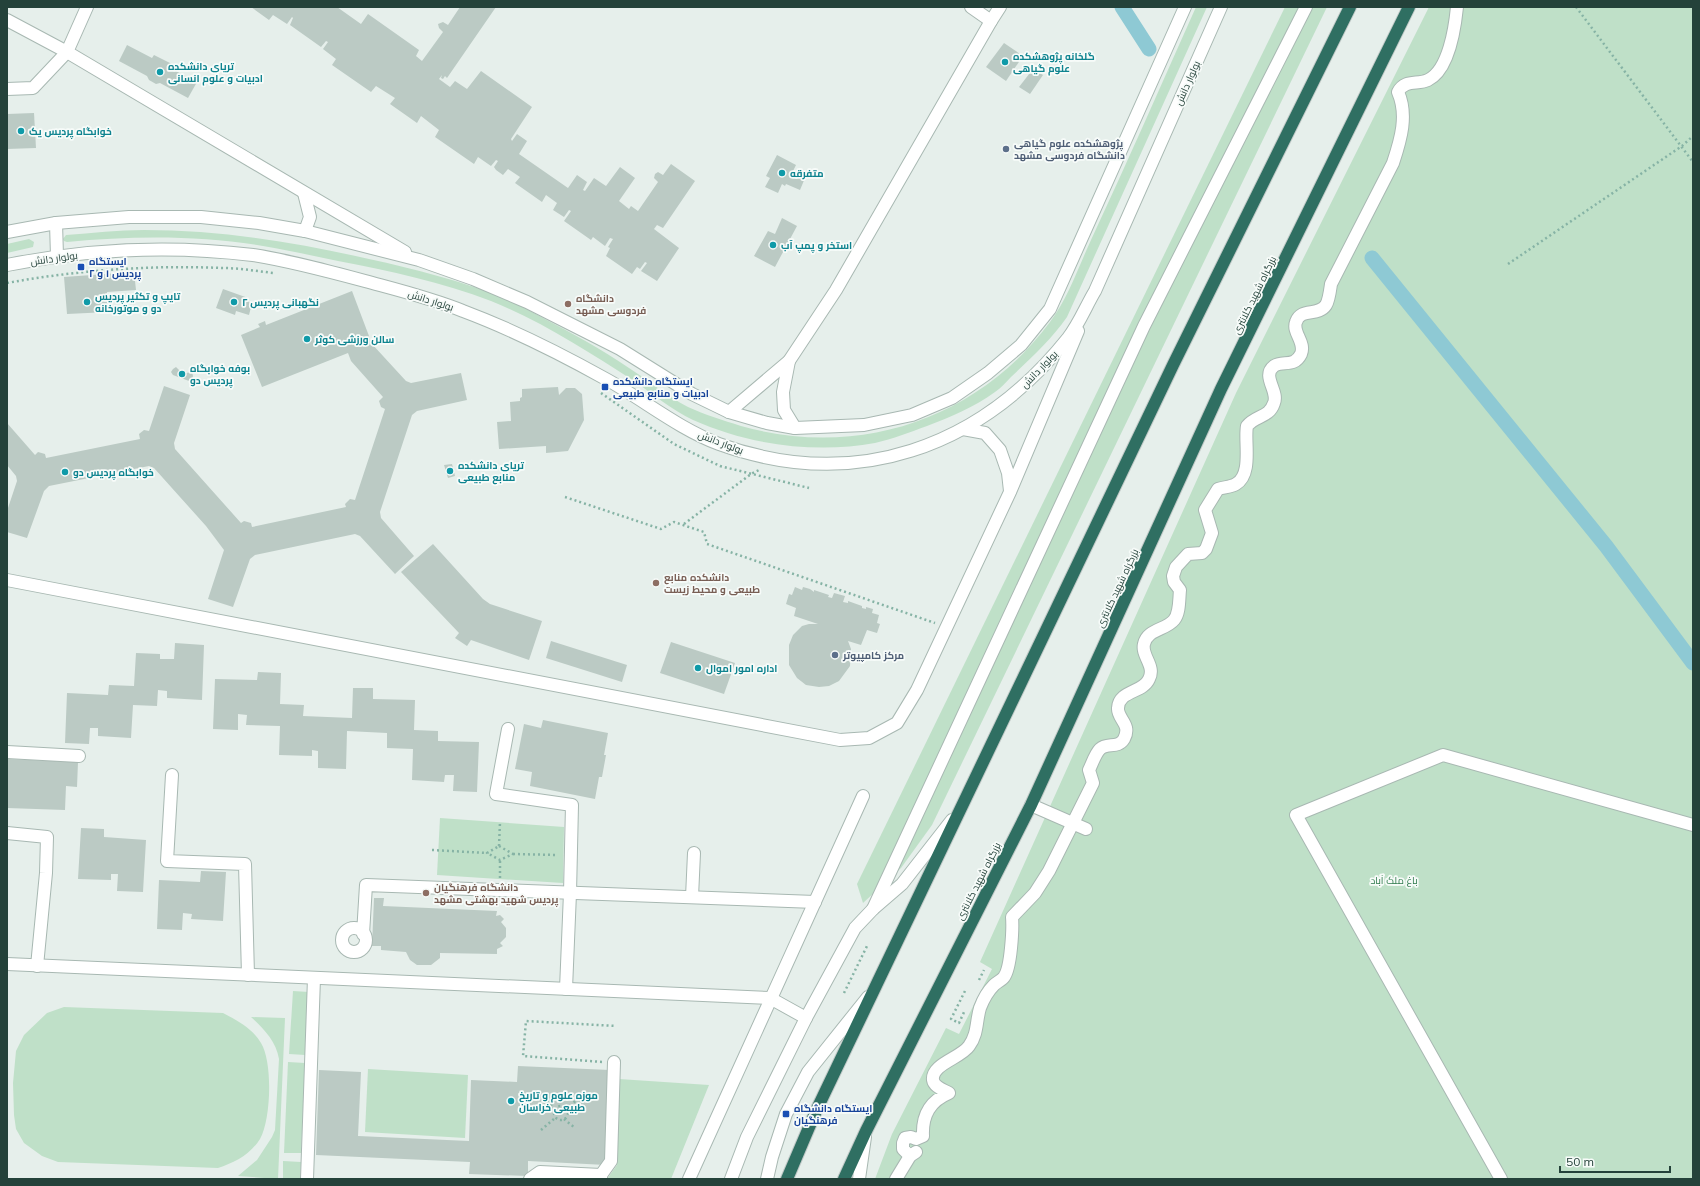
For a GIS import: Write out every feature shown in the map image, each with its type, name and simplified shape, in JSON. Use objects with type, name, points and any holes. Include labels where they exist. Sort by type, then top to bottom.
[{"type":"highway","points":[[787,1179],[816,1111],[1173,365],[1350,7]]},
{"type":"highway","name":"بزرگراه شهید کلانتری","points":[[844,1179],[866,1131],[1031,805],[1221,389],[1409,7]]},
{"type":"street","points":[[7,89],[32,88],[67,52],[87,7]]},
{"type":"street","points":[[970,7],[990,21]]},
{"type":"street","points":[[729,412],[789,361],[836,290],[990,21],[1000,7]]},
{"type":"street","points":[[7,232],[56,223],[129,217],[201,217],[259,223],[305,231],[418,260],[473,279],[528,302],[620,349],[692,394],[729,412],[768,424],[795,428],[864,425],[912,414],[952,398],[988,372],[1021,345],[1050,309],[1185,7]]},
{"type":"street","name":"بولوار دانش","points":[[7,265],[57,256],[127,250],[198,250],[254,256],[309,266],[407,292],[462,310],[515,333],[606,379],[678,424],[718,443],[760,456],[812,464],[865,462],[916,450],[963,429],[1002,404],[1037,374],[1070,335],[1095,291],[1221,7]]},
{"type":"street","points":[[873,909],[1144,326],[1306,7]]},
{"type":"street","points":[[896,1179],[913,1154],[903,1149],[903,1143],[906,1138],[911,1136],[916,1139],[923,1136],[924,1118],[928,1109],[941,1096],[949,1093],[936,1086],[933,1080],[935,1073],[944,1062],[961,1054],[974,1040],[980,1009],[986,996],[1004,977],[1010,955],[1013,931],[1012,917],[1035,893],[1049,871],[1094,783],[1089,770],[1100,749],[1104,746],[1117,745],[1124,740],[1126,723],[1119,713],[1118,708],[1122,698],[1130,692],[1140,689],[1146,685],[1150,677],[1151,668],[1145,653],[1144,644],[1148,636],[1155,630],[1174,620],[1177,614],[1180,590],[1174,582],[1173,576],[1176,567],[1188,554],[1202,553],[1206,549],[1212,533],[1205,510],[1208,503],[1218,489],[1233,485],[1242,478],[1245,468],[1247,426],[1251,421],[1262,417],[1271,411],[1275,401],[1275,391],[1269,377],[1270,371],[1274,366],[1288,364],[1296,360],[1301,354],[1302,346],[1295,331],[1296,322],[1300,315],[1308,311],[1315,312],[1321,310],[1326,305],[1331,284],[1393,163],[1400,142],[1404,117],[1402,101],[1398,92],[1405,84],[1428,80],[1442,67],[1453,36],[1457,7]]},
{"type":"street","points":[[7,20],[67,52],[418,260]]},
{"type":"street","points":[[304,193],[310,217],[305,231]]},
{"type":"street","points":[[56,223],[57,256]]},
{"type":"street","points":[[7,580],[840,740],[869,738],[897,723],[917,690],[1010,492],[1095,291]]},
{"type":"street","points":[[789,361],[783,392],[784,410],[795,428]]},
{"type":"street","points":[[963,429],[985,433],[1000,450],[1008,473],[1010,492]]},
{"type":"street","points":[[508,729],[496,794],[572,805],[566,989]]},
{"type":"street","points":[[7,752],[79,756]]},
{"type":"street","points":[[1501,1179],[1296,815],[1443,755],[1693,825]]},
{"type":"street","points":[[172,775],[167,861],[245,864],[248,975]]},
{"type":"street","points":[[689,1179],[863,796]]},
{"type":"street","points":[[1031,805],[1086,830]]},
{"type":"street","points":[[731,1179],[747,1137],[806,1018],[855,928],[873,909],[902,884],[959,811]]},
{"type":"street","points":[[7,833],[47,837],[46,873],[37,966]]},
{"type":"street","points":[[692,897],[694,853]]},
{"type":"street","points":[[363,934],[366,885],[815,902]]},
{"type":"street","points":[[7,964],[770,998],[806,1018]]},
{"type":"street","points":[[307,1179],[314,978]]},
{"type":"street","points":[[767,1179],[772,1157],[786,1114],[808,1072],[874,989]]},
{"type":"street","points":[[530,1179],[540,1172],[601,1177],[611,1161],[614,1062]]},
{"type":"street","points":[[859,1179],[866,1131]]},
{"type":"path","points":[[1576,7],[1693,162]]},
{"type":"path","points":[[1508,264],[1682,146],[1693,136]]},
{"type":"path","points":[[7,283],[46,276],[133,267],[223,268],[278,274]]},
{"type":"path","points":[[600,392],[674,444],[720,466],[808,488]]},
{"type":"path","points":[[684,525],[751,474],[764,468]]},
{"type":"path","points":[[565,497],[661,529],[674,522],[684,525],[704,532],[707,544],[947,627]]},
{"type":"path","points":[[499,846],[500,822]]},
{"type":"path","points":[[499,846],[513,854]]},
{"type":"path","points":[[487,853],[499,846]]},
{"type":"path","points":[[432,850],[487,853],[500,860]]},
{"type":"path","points":[[500,860],[513,854],[571,856]]},
{"type":"path","points":[[499,890],[500,860]]},
{"type":"path","points":[[844,993],[868,944]]},
{"type":"path","points":[[978,983],[984,970]]},
{"type":"path","points":[[965,991],[951,1019],[959,1023],[965,1010]]},
{"type":"path","points":[[614,1062],[523,1056],[526,1021],[616,1026]]},
{"type":"path","points":[[543,1098],[555,1108]]},
{"type":"path","points":[[564,1119],[567,1116],[567,1110],[577,1099]]},
{"type":"path","points":[[555,1108],[562,1106],[567,1110]]},
{"type":"path","points":[[555,1108],[555,1118]]},
{"type":"path","points":[[555,1118],[559,1120],[564,1119],[575,1128]]},
{"type":"path","points":[[541,1130],[555,1118]]},
{"type":"green space","points":[[1196,7],[1207,7],[1067,317],[1048,341],[1033,356],[999,389],[987,397],[971,407],[945,419],[888,440],[875,443],[830,448],[783,445],[737,436],[714,429],[678,412],[600,359],[546,327],[491,301],[454,288],[416,278],[291,251],[239,242],[190,238],[140,238],[67,242],[63,239],[66,235],[124,230],[201,232],[285,242],[403,267],[455,281],[510,300],[597,348],[680,403],[707,415],[741,426],[785,435],[828,437],[871,433],[912,423],[951,407],[987,384],[1021,356],[1050,322],[1062,303],[1072,282]]},
{"type":"green space","points":[[1285,7],[1327,7],[932,825],[901,868],[863,903],[857,884]]},
{"type":"green space","name":"باغ ملک آباد","points":[[1429,7],[1693,7],[1693,1179],[875,1179],[892,1134],[946,1028],[959,1034],[992,969],[980,962],[1236,393]]},
{"type":"green space","points":[[29,239],[34,242],[33,247],[7,253],[7,244]]},
{"type":"green space","points":[[440,818],[564,827],[563,883],[437,875]]},
{"type":"green space","points":[[293,991],[309,992],[305,1055],[289,1054]]},
{"type":"green space","points":[[64,1007],[223,1013],[244,1025],[261,1043],[265,1052],[269,1077],[268,1105],[264,1130],[256,1145],[241,1158],[218,1168],[58,1162],[42,1156],[24,1143],[16,1129],[13,1083],[16,1051],[24,1035],[47,1013]]},
{"type":"green space","points":[[251,1017],[285,1018],[278,1179],[238,1176],[257,1160],[275,1130],[279,1059],[272,1041],[264,1030]]},
{"type":"green space","points":[[288,1062],[305,1063],[301,1153],[284,1153]]},
{"type":"green space","points":[[368,1069],[468,1075],[465,1138],[365,1132]]},
{"type":"green space","points":[[619,1079],[709,1085],[671,1179],[607,1179],[617,1165]]},
{"type":"green space","points":[[283,1161],[301,1162],[300,1179],[283,1179]]},
{"type":"building","points":[[251,7],[337,7],[361,24],[368,14],[419,50],[416,56],[422,61],[443,32],[439,28],[438,24],[443,22],[448,25],[460,7],[496,7],[447,78],[445,76],[443,79],[441,78],[442,75],[439,79],[450,87],[455,81],[467,89],[481,71],[532,107],[511,139],[512,141],[517,134],[527,141],[519,154],[568,188],[577,175],[587,182],[583,190],[585,191],[594,178],[606,186],[620,167],[635,178],[619,201],[629,209],[631,206],[638,211],[658,182],[654,178],[655,174],[658,172],[663,175],[671,164],[695,181],[663,228],[657,225],[654,229],[679,248],[657,281],[641,271],[647,263],[645,262],[640,269],[637,267],[632,274],[606,256],[610,248],[608,247],[613,239],[610,238],[605,246],[593,237],[591,240],[564,221],[571,211],[569,210],[564,217],[553,210],[557,203],[546,195],[542,202],[515,183],[520,177],[508,169],[503,175],[496,170],[494,167],[498,161],[496,160],[491,166],[478,157],[474,164],[435,137],[439,130],[421,116],[417,123],[390,104],[395,98],[376,86],[371,92],[332,65],[336,59],[323,49],[328,42],[326,41],[321,47],[290,25],[293,18],[292,17],[287,24],[273,15],[269,20]]},
{"type":"building","name":"گلخانه پژوهشکده علوم گیاهی","points":[[1004,43],[1023,56],[1006,81],[986,67]]},
{"type":"building","name":"تریای دانشکده ادبیات و علوم انسانی","points":[[127,45],[152,58],[154,55],[174,65],[172,69],[197,82],[188,98],[160,83],[156,84],[149,80],[147,76],[119,61]]},
{"type":"building","name":"گلخانه پژوهشکده علوم گیاهی","points":[[1033,69],[1043,75],[1030,94],[1019,87]]},
{"type":"building","name":"خوابگاه پردیس یک","points":[[34,113],[36,148],[7,149],[7,114]]},
{"type":"building","name":"متفرقه","points":[[777,155],[796,165],[793,171],[805,178],[800,190],[786,184],[785,186],[782,184],[778,193],[765,187],[770,178],[766,176]]},
{"type":"building","name":"استخر و پمپ آب","points":[[782,218],[797,226],[775,267],[754,256],[768,231],[775,234]]},
{"type":"building","name":"تایپ و تکثیر پردیس دو و موتورخانه","points":[[134,272],[136,290],[107,292],[108,312],[67,314],[64,277]]},
{"type":"building","name":"نگهبانی پردیس ۲","points":[[223,289],[248,298],[247,301],[252,303],[249,315],[236,311],[235,315],[216,308]]},
{"type":"building","name":"خوابگاه پردیس دو","points":[[352,291],[372,344],[406,381],[411,383],[461,373],[467,400],[417,411],[412,415],[380,512],[381,518],[414,556],[395,574],[360,536],[355,534],[255,555],[250,559],[233,607],[208,599],[224,550],[206,526],[154,468],[149,466],[49,486],[44,491],[27,538],[7,532],[7,511],[17,481],[16,476],[7,465],[7,423],[35,455],[38,452],[45,454],[46,458],[140,439],[139,434],[144,430],[149,431],[164,386],[190,395],[174,443],[175,449],[241,523],[244,521],[251,523],[252,527],[346,507],[345,504],[350,499],[355,500],[385,409],[381,407],[379,401],[383,397],[351,361],[348,353],[262,387],[241,335],[260,327],[258,324],[265,321],[266,325]]},
{"type":"building","name":"بوفه خوابگاه پردیس دو","points":[[176,367],[180,371],[184,370],[186,373],[192,372],[192,379],[189,381],[173,375],[171,372]]},
{"type":"building","points":[[558,387],[559,395],[566,388],[575,388],[582,394],[584,420],[568,451],[546,453],[546,446],[499,449],[497,422],[511,421],[510,402],[520,401],[520,398],[522,397],[522,389]]},
{"type":"building","name":"تریای دانشکده منابع طبیعی","points":[[452,464],[455,476],[448,478],[444,465]]},
{"type":"building","points":[[433,544],[483,599],[490,604],[542,621],[529,660],[471,640],[467,646],[455,638],[459,633],[401,572]]},
{"type":"building","points":[[795,587],[802,590],[803,587],[814,592],[814,590],[829,595],[828,597],[832,598],[834,593],[845,596],[843,602],[848,603],[848,601],[862,606],[862,608],[866,609],[866,607],[873,609],[872,613],[879,615],[877,623],[880,624],[877,633],[867,630],[861,645],[848,641],[851,649],[850,666],[839,681],[829,686],[819,687],[806,685],[797,678],[789,665],[789,645],[793,635],[802,626],[818,624],[794,616],[796,608],[786,604],[789,594],[792,595]]},
{"type":"building","points":[[551,641],[627,665],[622,682],[546,658]]},
{"type":"building","name":"اداره امور اموال","points":[[671,642],[735,663],[724,694],[660,673]]},
{"type":"building","points":[[175,643],[204,645],[202,700],[167,698],[167,691],[158,690],[157,706],[133,705],[131,738],[98,736],[98,728],[90,728],[89,744],[65,743],[67,693],[108,695],[109,685],[134,686],[136,653],[160,654],[160,659],[174,659]]},
{"type":"building","points":[[258,672],[281,673],[280,704],[304,705],[303,716],[352,718],[353,688],[373,688],[373,699],[415,700],[414,730],[438,731],[438,741],[479,742],[477,792],[453,791],[454,775],[445,775],[444,782],[412,780],[413,749],[387,748],[387,733],[347,731],[346,769],[318,768],[318,751],[312,750],[312,756],[279,755],[280,726],[246,725],[247,715],[238,714],[238,730],[213,729],[215,679],[257,680]]},
{"type":"building","points":[[543,720],[608,733],[602,777],[599,777],[595,799],[530,786],[532,772],[515,769],[524,724],[541,728]]},
{"type":"building","points":[[7,759],[78,762],[77,787],[66,786],[65,810],[7,808]]},
{"type":"building","points":[[81,828],[104,829],[104,837],[146,840],[143,892],[117,891],[118,874],[111,874],[111,880],[78,879]]},
{"type":"building","points":[[201,871],[226,872],[223,921],[191,919],[192,914],[183,913],[182,930],[157,929],[159,880],[200,882]]},
{"type":"building","points":[[374,898],[384,898],[383,906],[497,911],[496,916],[500,915],[504,919],[501,922],[506,928],[506,937],[500,943],[503,946],[497,949],[497,954],[440,953],[440,958],[431,965],[417,965],[410,960],[406,952],[381,950],[381,946],[372,946]]},
{"type":"building","points":[[518,1066],[610,1070],[606,1165],[528,1161],[528,1176],[469,1174],[470,1162],[316,1155],[319,1070],[361,1072],[358,1136],[469,1141],[471,1080],[517,1082]]},
{"type":"waterway","points":[[1122,7],[1149,49]]},
{"type":"waterway","points":[[1372,258],[1606,546],[1693,663]]},
{"type":"place","name":"گلخانه پژوهشکده علوم گیاهی","points":[[1005,62]]},
{"type":"place","name":"تریای دانشکده ادبیات و علوم انسانی","points":[[160,72]]},
{"type":"place","name":"خوابگاه پردیس یک","points":[[21,131]]},
{"type":"place","name":"پژوهشکده علوم گیاهی دانشگاه فردوسی مشهد","points":[[1006,149]]},
{"type":"place","name":"متفرقه","points":[[782,173]]},
{"type":"place","name":"استخر و پمپ آب","points":[[773,245]]},
{"type":"place","name":"ایستگاه پردیس ۱ و ۲","points":[[81,267]]},
{"type":"place","name":"تایپ و تکثیر پردیس دو و موتورخانه","points":[[87,302]]},
{"type":"place","name":"نگهبانی پردیس ۲","points":[[234,302]]},
{"type":"place","name":"دانشگاه فردوسی مشهد","points":[[568,304]]},
{"type":"place","name":"سالن ورزشی کوثر","points":[[307,339]]},
{"type":"place","name":"بوفه خوابگاه پردیس دو","points":[[182,374]]},
{"type":"place","name":"ایستگاه دانشکده ادبیات و منابع طبیعی","points":[[605,387]]},
{"type":"place","name":"تریای دانشکده منابع طبیعی","points":[[450,471]]},
{"type":"place","name":"خوابگاه پردیس دو","points":[[65,472]]},
{"type":"place","name":"دانشکده منابع طبیعی و محیط زیست","points":[[656,583]]},
{"type":"place","name":"مرکز کامپیوتر","points":[[835,655]]},
{"type":"place","name":"اداره امور اموال","points":[[698,668]]},
{"type":"place","name":"دانشگاه فرهنگیان پردیس شهید بهشتی مشهد","points":[[426,893]]},
{"type":"place","name":"موزه علوم و تاریخ طبیعی خراسان","points":[[511,1101]]},
{"type":"place","name":"ایستگاه دانشگاه فرهنگیان","points":[[786,1114]]}]
